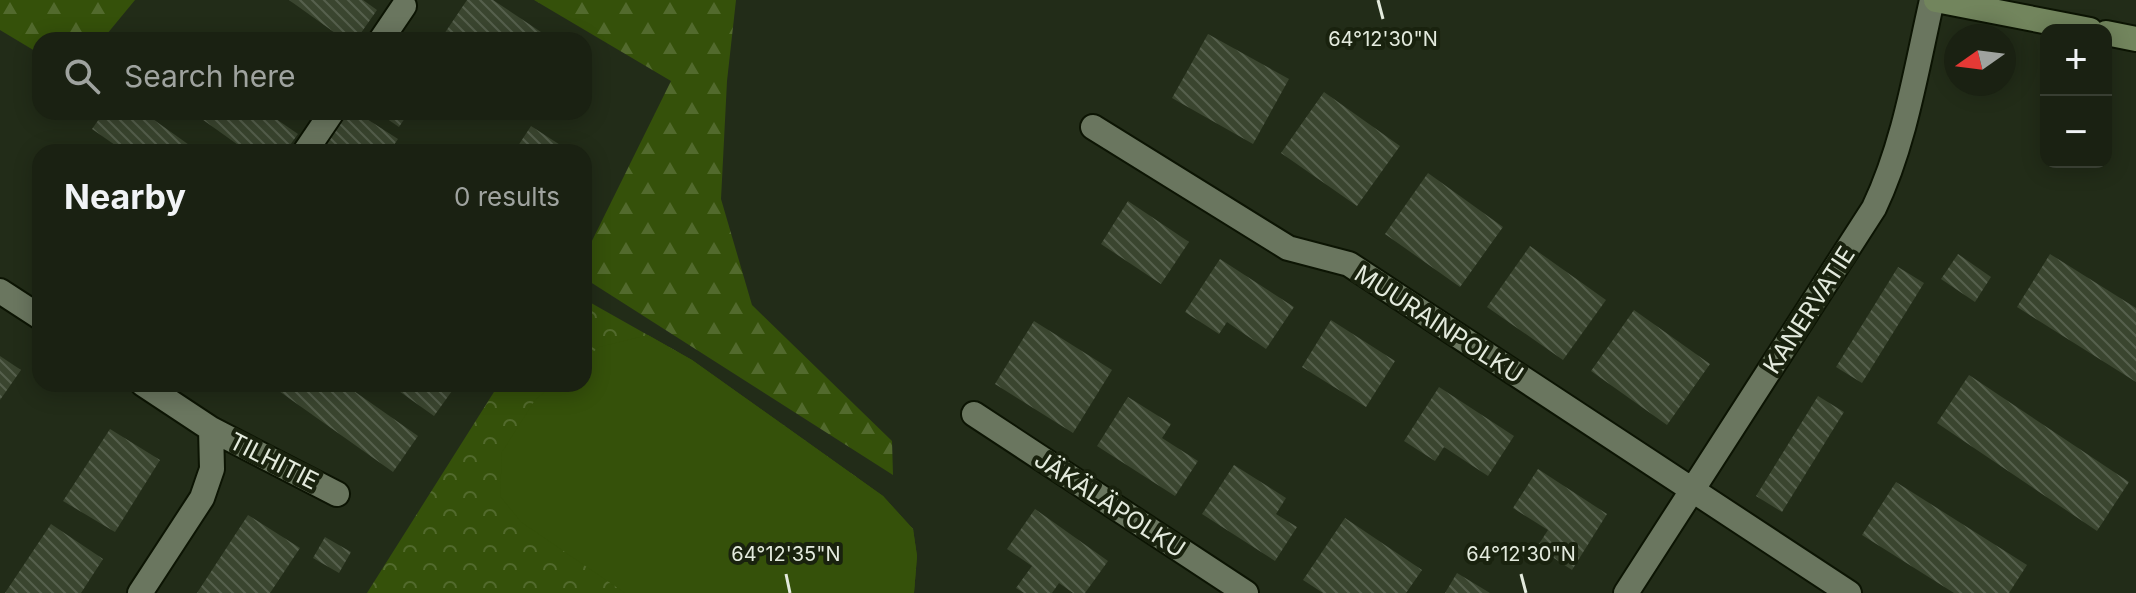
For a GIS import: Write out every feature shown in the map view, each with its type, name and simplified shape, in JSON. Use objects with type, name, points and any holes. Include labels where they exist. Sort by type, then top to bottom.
[{"type":"street","points":[[1934,0],[2059,24]]},
{"type":"street","name":"KANERVATIE","points":[[1626,593],[1874,208],[1888,180],[1902,136],[1934,0]]},
{"type":"street","points":[[386,32],[404,6]]},
{"type":"street","points":[[2112,34],[2136,39]]},
{"type":"street","points":[[310,144],[327,120]]},
{"type":"street","name":"MUURAINPOLKU","points":[[1093,127],[1288,248],[1349,264],[1849,593]]},
{"type":"street","points":[[0,291],[32,312]]},
{"type":"street","name":"TILHITIE","points":[[156,392],[211,429],[337,494]]},
{"type":"street","name":"JÄKÄLÄPOLKU","points":[[974,414],[1246,593]]},
{"type":"street","name":"TILHITIE","points":[[140,593],[202,498],[212,469],[211,429]]},
{"type":"green space","points":[[0,0],[135,0],[109,32],[32,32],[32,49],[0,30]]},
{"type":"green space","points":[[534,0],[736,0],[727,81],[721,199],[752,305],[892,441],[893,475],[592,283],[592,241],[671,81]]},
{"type":"green space","points":[[592,304],[692,360],[883,496],[913,529],[917,556],[914,593],[367,593],[494,392],[592,392]]},
{"type":"green space","points":[[648,335],[692,360],[883,496],[913,529],[917,556],[914,593],[625,593],[521,522],[500,496],[502,452],[535,400],[544,392],[592,392],[592,353],[599,347]]},
{"type":"building","points":[[289,0],[363,0],[377,10],[362,32],[334,32]]},
{"type":"building","points":[[467,0],[493,0],[541,32],[445,32]]},
{"type":"building","points":[[1208,34],[1289,79],[1253,144],[1172,98]]},
{"type":"building","points":[[1324,92],[1400,146],[1357,206],[1281,153]]},
{"type":"building","points":[[98,120],[154,120],[188,144],[114,144],[92,129]]},
{"type":"building","points":[[203,120],[278,120],[298,134],[291,144],[237,144]]},
{"type":"building","points":[[337,120],[368,120],[398,139],[395,144],[321,144]]},
{"type":"building","points":[[389,120],[404,120],[399,127]]},
{"type":"building","points":[[531,126],[559,144],[519,144]]},
{"type":"building","points":[[1428,173],[1503,227],[1460,287],[1385,234]]},
{"type":"building","points":[[1128,201],[1189,242],[1161,284],[1101,244]]},
{"type":"building","points":[[1530,246],[1606,300],[1563,360],[1487,307]]},
{"type":"building","points":[[1958,254],[1991,277],[1975,302],[1941,279]]},
{"type":"building","points":[[2050,254],[2136,308],[2136,382],[2017,307]]},
{"type":"building","points":[[1220,259],[1294,307],[1266,349],[1227,322],[1219,334],[1185,312]]},
{"type":"building","points":[[1898,267],[1924,283],[1862,383],[1836,367]]},
{"type":"building","points":[[1634,310],[1710,364],[1667,425],[1591,371]]},
{"type":"building","points":[[1331,320],[1395,361],[1366,407],[1302,367]]},
{"type":"building","points":[[1034,321],[1112,370],[1073,433],[995,384]]},
{"type":"building","points":[[0,356],[21,370],[0,400]]},
{"type":"building","points":[[1969,375],[2129,482],[2097,531],[1937,423]]},
{"type":"building","points":[[1439,387],[1514,436],[1488,476],[1444,447],[1435,461],[1404,441]]},
{"type":"building","points":[[280,392],[355,392],[418,436],[393,472]]},
{"type":"building","points":[[400,392],[451,392],[434,416]]},
{"type":"building","points":[[1818,396],[1844,412],[1782,512],[1756,496]]},
{"type":"building","points":[[1128,397],[1171,424],[1162,438],[1198,461],[1175,496],[1097,446]]},
{"type":"building","points":[[110,429],[160,460],[115,532],[63,501]]},
{"type":"building","points":[[1234,465],[1286,498],[1276,514],[1297,527],[1275,561],[1202,514]]},
{"type":"building","points":[[1538,469],[1607,514],[1572,570],[1537,547],[1548,530],[1513,508]]},
{"type":"building","points":[[1896,482],[2027,565],[2009,593],[1954,593],[1862,535]]},
{"type":"building","points":[[1035,509],[1108,561],[1085,593],[1073,593],[1059,583],[1052,593],[1024,593],[1016,588],[1032,566],[1007,549]]},
{"type":"building","points":[[248,515],[300,548],[270,593],[197,593]]},
{"type":"building","points":[[1345,518],[1422,570],[1406,593],[1323,593],[1303,580]]},
{"type":"building","points":[[51,524],[103,559],[81,593],[5,593]]},
{"type":"building","points":[[325,537],[351,552],[339,573],[313,558]]},
{"type":"building","points":[[1457,573],[1490,593],[1445,593]]}]
